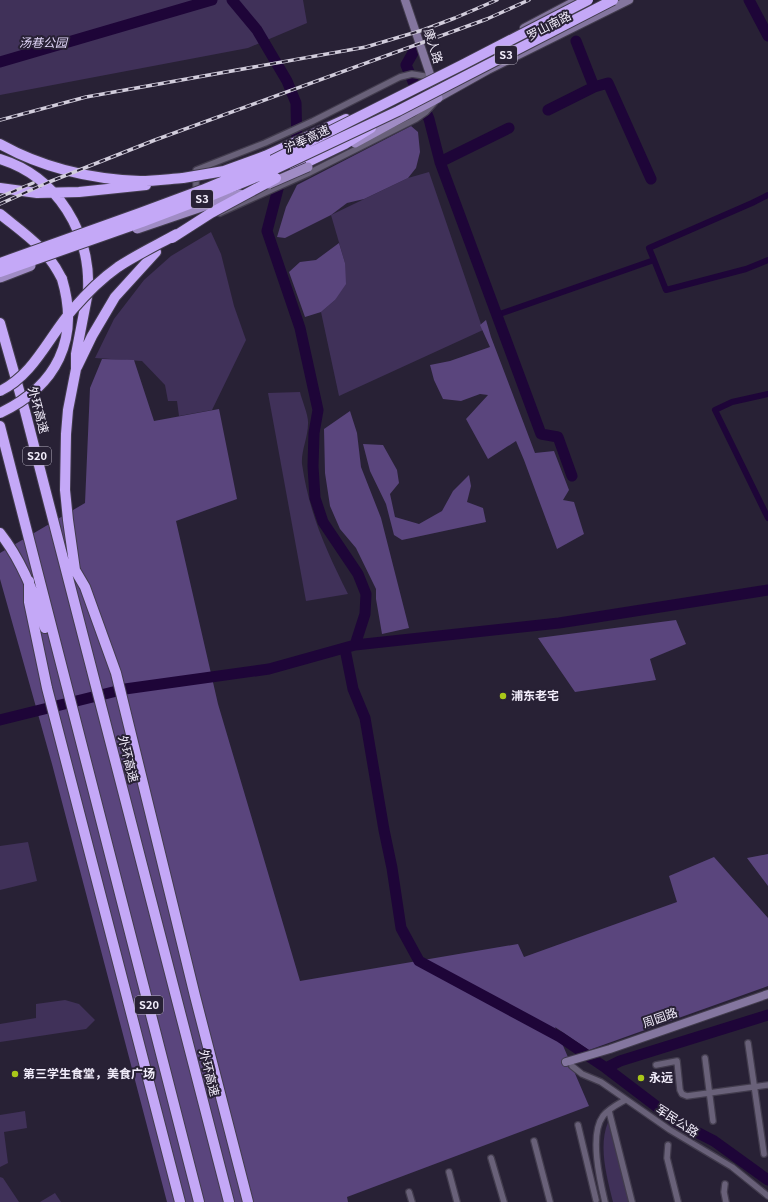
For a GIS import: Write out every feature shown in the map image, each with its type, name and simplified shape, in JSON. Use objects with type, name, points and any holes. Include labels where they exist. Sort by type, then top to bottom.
[{"type":"highway","name":"沪奉高速","points":[[0,263],[168,203],[267,163],[588,0]]},
{"type":"highway","name":"沪奉高速","points":[[0,272],[205,198],[271,171],[398,111],[613,0]]},
{"type":"highway","points":[[0,188],[37,193],[119,189],[224,171],[265,156],[330,126],[393,100]]},
{"type":"highway","points":[[0,391],[21,377],[36,360],[72,310],[93,287],[117,268],[218,209],[345,144],[398,111]]},
{"type":"highway","points":[[0,144],[16,153],[44,164],[79,174],[118,180],[142,181],[183,178]]},
{"type":"highway","points":[[0,159],[33,174],[54,192],[70,214],[80,235],[86,257],[88,292],[76,354],[76,368],[68,410],[65,460],[68,520],[75,570],[71,589]]},
{"type":"highway","points":[[0,214],[44,250],[57,268],[62,279],[68,302],[69,314],[67,336],[60,355],[49,375],[39,388],[18,404],[0,413]]},
{"type":"highway","points":[[76,368],[92,336],[115,297],[146,262],[177,234]]},
{"type":"highway","name":"外环高速","points":[[0,323],[25,412],[229,1202]]},
{"type":"highway","name":"S20","points":[[0,426],[200,1202]]},
{"type":"highway","points":[[0,533],[12,550],[28,581],[46,630],[55,640]]},
{"type":"highway","points":[[75,570],[85,587],[116,673],[191,981],[248,1202]]},
{"type":"highway","points":[[28,581],[29,602],[47,688],[180,1202]]},
{"type":"main road","name":"康人路","points":[[405,0],[438,98]]},
{"type":"main road","name":"罗山南路","points":[[431,79],[543,17],[577,0]]},
{"type":"main road","name":"罗山南路","points":[[438,98],[488,70],[629,0]]},
{"type":"main road","points":[[0,260],[140,209],[318,140],[423,86],[431,79]]},
{"type":"main road","points":[[0,278],[72,251],[308,170],[438,98]]},
{"type":"main road","name":"周园路","points":[[569,1064],[768,994]]},
{"type":"street","points":[[308,170],[260,195],[208,219],[196,195],[196,170],[265,143],[313,121],[400,77],[412,74],[431,79]]},
{"type":"street","points":[[748,1043],[764,1154]]},
{"type":"street","points":[[705,1058],[714,1121]]},
{"type":"street","points":[[656,1065],[677,1062],[680,1090],[682,1094],[687,1096],[768,1085]]},
{"type":"street","name":"军民公路","points":[[569,1064],[582,1074],[601,1082],[625,1100],[732,1167],[768,1196]]},
{"type":"street","points":[[578,1124],[594,1201],[604,1201],[597,1167],[596,1152],[598,1126],[603,1116],[614,1106],[625,1100]]},
{"type":"street","points":[[609,1111],[632,1202]]},
{"type":"street","points":[[534,1141],[550,1202]]},
{"type":"street","points":[[668,1145],[667,1158],[678,1202]]},
{"type":"street","points":[[491,1158],[504,1202]]},
{"type":"street","points":[[450,1172],[457,1202]]},
{"type":"street","points":[[725,1184],[724,1192],[726,1202]]},
{"type":"street","points":[[409,1192],[412,1202]]},
{"type":"green space","name":"汤巷公园","points":[[0,0],[303,0],[307,23],[248,48],[0,95]]},
{"type":"green space","points":[[429,172],[483,330],[339,396],[321,312],[335,300],[345,263],[331,215],[408,178]]},
{"type":"green space","points":[[211,232],[221,254],[234,306],[246,340],[212,410],[179,416],[177,401],[168,401],[165,385],[142,361],[95,358],[114,319],[144,280],[171,256]]},
{"type":"green space","points":[[300,392],[308,421],[302,464],[309,499],[319,531],[348,594],[306,601],[268,393]]},
{"type":"green space","points":[[28,842],[37,881],[0,890],[0,846]]},
{"type":"green space","points":[[65,1000],[79,1004],[95,1020],[86,1029],[0,1042],[0,1024],[36,1018],[36,1004]]},
{"type":"green space","points":[[25,1111],[27,1128],[4,1132],[8,1163],[0,1167],[0,1115]]},
{"type":"green space","points":[[608,1122],[629,1202],[613,1202],[604,1162],[605,1132]]},
{"type":"green space","points":[[0,1177],[3,1178],[19,1202],[0,1202]]},
{"type":"green space","points":[[55,1193],[61,1202],[40,1202]]},
{"type":"shaded area","points":[[411,126],[418,132],[420,152],[416,168],[408,178],[364,199],[347,203],[331,215],[285,238],[277,237],[286,207],[297,185]]},
{"type":"shaded area","points":[[339,243],[345,263],[346,284],[335,300],[321,312],[305,317],[289,272],[300,262],[316,260]]},
{"type":"shaded area","points":[[486,320],[535,453],[554,451],[569,490],[563,500],[574,502],[584,534],[557,549],[516,441],[488,459],[466,419],[488,395],[480,394],[461,401],[443,399],[434,380],[430,365],[450,361],[490,347],[480,325]]},
{"type":"shaded area","points":[[102,359],[134,360],[154,421],[219,409],[237,499],[176,521],[218,704],[300,981],[518,944],[524,957],[677,902],[669,876],[714,857],[768,918],[768,986],[589,1050],[555,1027],[589,1106],[347,1197],[348,1202],[167,1202],[52,764],[0,579],[0,553],[85,503],[90,388]]},
{"type":"shaded area","points":[[350,411],[357,433],[361,467],[381,518],[409,628],[382,634],[376,599],[376,589],[356,548],[340,529],[330,506],[325,473],[324,429]]},
{"type":"shaded area","points":[[363,444],[383,445],[397,470],[399,483],[390,494],[395,517],[419,524],[442,511],[453,491],[469,475],[471,486],[467,502],[483,508],[486,522],[402,540],[394,535],[386,504],[370,471]]},
{"type":"shaded area","points":[[676,620],[686,644],[650,659],[656,680],[575,692],[538,638]]},
{"type":"shaded area","points":[[768,854],[768,886],[747,858]]},
{"type":"waterway","points":[[0,62],[212,0]]},
{"type":"waterway","points":[[232,0],[257,30],[287,81],[296,103],[297,146],[293,158],[280,181],[267,231],[300,328],[318,410],[314,433],[313,466],[315,498],[323,522],[358,574],[366,594],[365,614],[355,645]]},
{"type":"waterway","points":[[749,0],[768,36]]},
{"type":"waterway","points":[[576,41],[594,87],[608,83],[651,179]]},
{"type":"waterway","points":[[414,51],[406,65],[429,119],[440,162],[541,434],[558,437],[572,476]]},
{"type":"waterway","points":[[548,110],[594,87]]},
{"type":"waterway","points":[[440,162],[509,128]]},
{"type":"waterway","points":[[654,260],[649,248],[768,195]]},
{"type":"waterway","points":[[497,315],[654,260],[666,290],[746,269],[768,260]]},
{"type":"waterway","points":[[768,394],[732,402],[715,410],[768,518]]},
{"type":"waterway","points":[[0,720],[125,689],[269,669],[355,645],[559,623],[768,590]]},
{"type":"waterway","points":[[345,649],[353,689],[365,718],[392,868],[401,928],[419,961],[560,1037],[606,1068],[677,1122],[714,1141],[768,1180]]},
{"type":"waterway","points":[[606,1068],[620,1061],[768,1015]]},
{"type":"railway","points":[[0,120],[86,97],[366,47],[423,30],[497,0]]},
{"type":"railway","points":[[0,204],[49,182],[155,140],[487,19],[529,0]]},
{"type":"railway","points":[[0,197],[33,183]]},
{"type":"place","name":"浦东老宅","points":[[503,696]]},
{"type":"place","name":"第三学生食堂，美食广场","points":[[15,1074]]},
{"type":"place","name":"永远","points":[[641,1078]]}]
